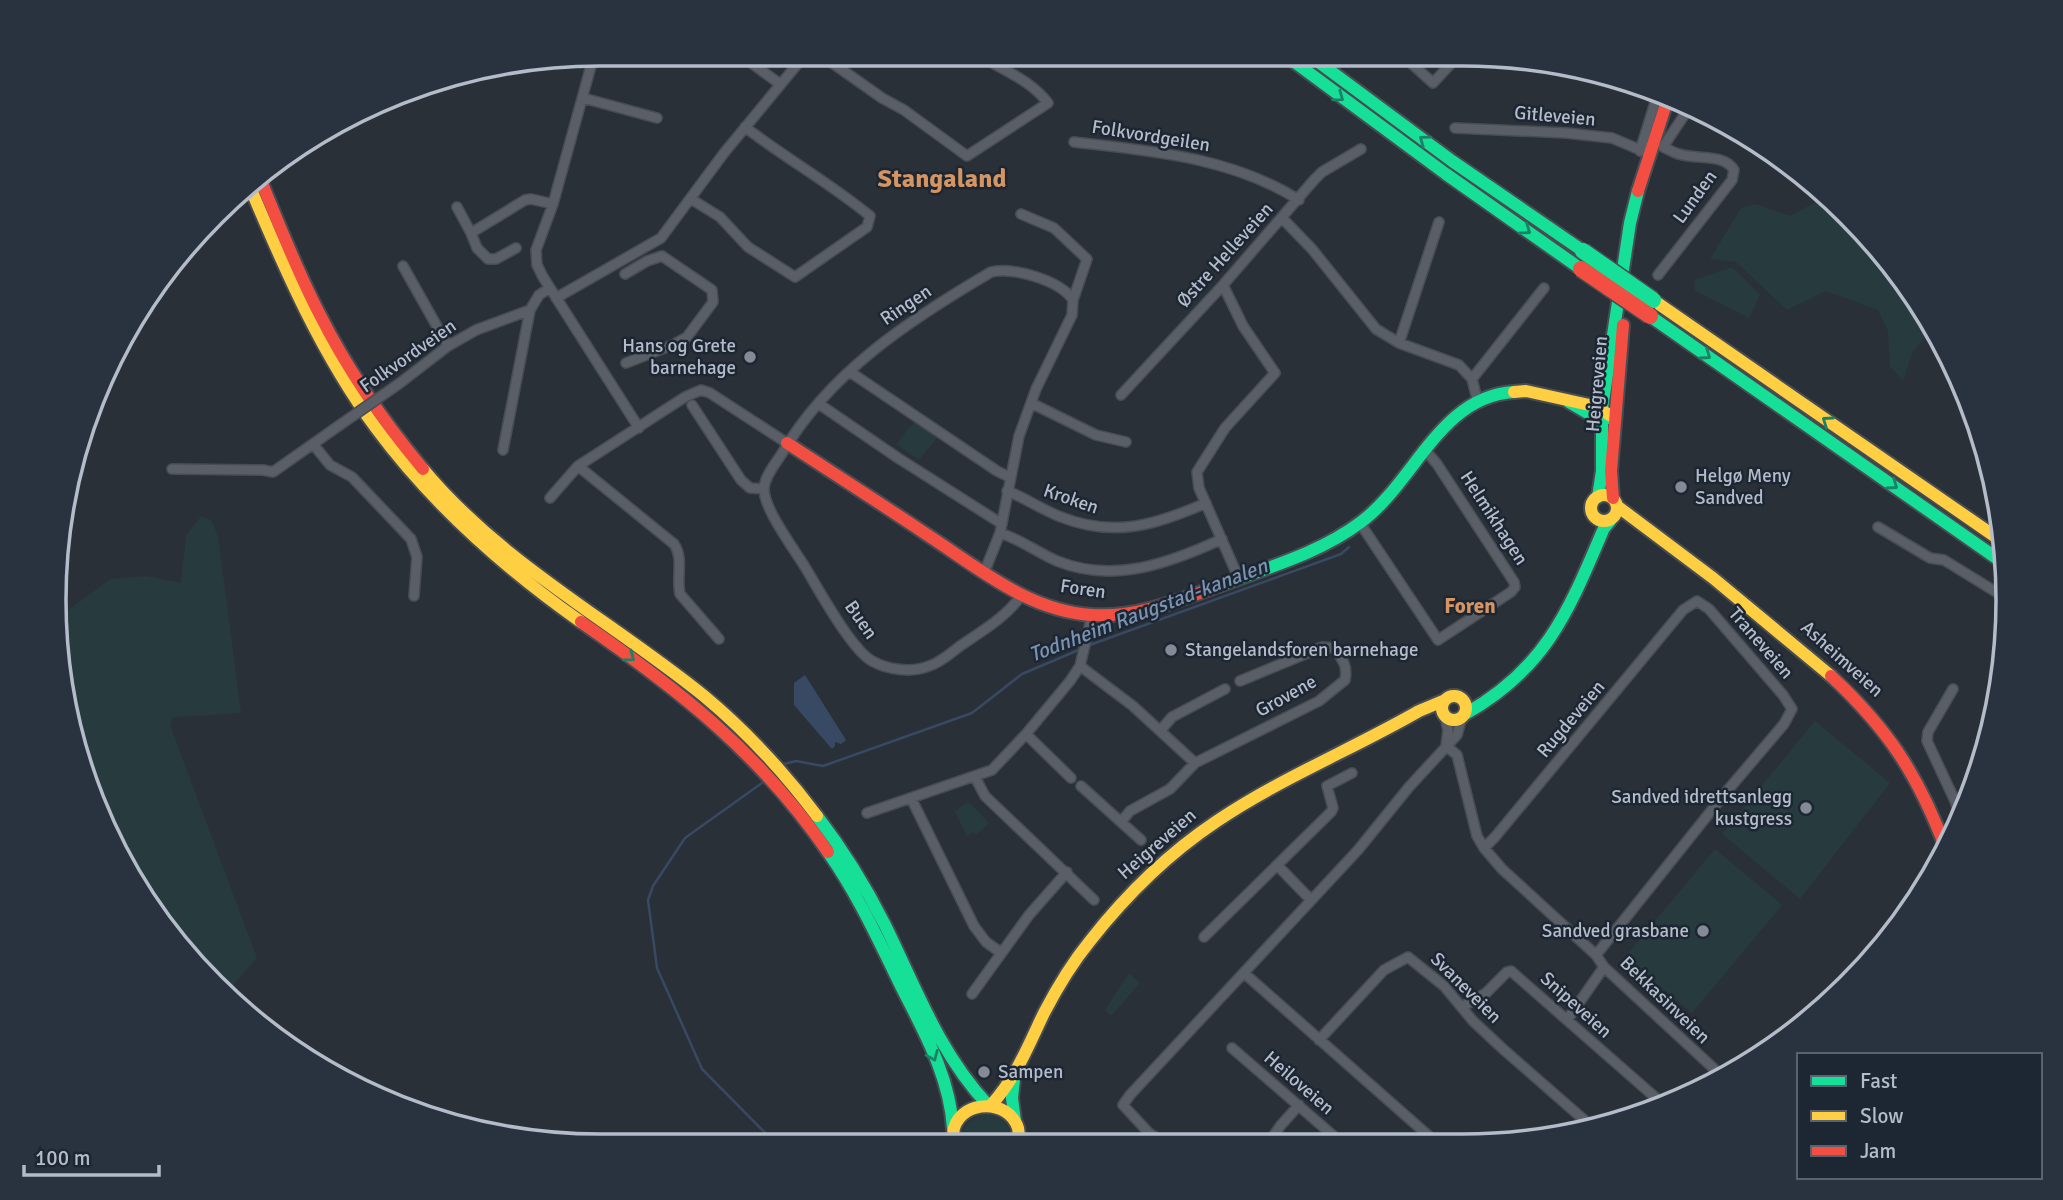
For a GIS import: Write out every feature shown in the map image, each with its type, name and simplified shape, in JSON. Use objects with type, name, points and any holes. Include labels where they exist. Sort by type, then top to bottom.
[{"type":"main road","points":[[1300,66],[1581,269],[1652,308],[1992,535]]},
{"type":"main road","points":[[1324,66],[1452,161],[1584,251],[1652,308],[1994,556]]},
{"type":"main road","name":"Heigreveien","points":[[1444,711],[1454,721],[1478,698],[1499,691],[1529,665],[1553,636],[1575,597],[1604,528],[1608,510],[1602,471],[1606,415],[1624,314],[1625,273],[1633,208],[1645,152],[1665,106]]},
{"type":"main road","points":[[263,186],[327,329],[369,398],[426,472],[500,545],[703,696],[794,796],[827,828],[883,921],[955,1062],[972,1088],[990,1105],[1004,1111],[1014,1121]]},
{"type":"main road","points":[[253,195],[316,335],[365,414],[405,467],[471,535],[513,572],[750,748]]},
{"type":"main road","name":"Foren","points":[[787,443],[1021,596],[1066,611],[1092,615],[1143,611],[1168,605],[1324,546],[1360,523],[1381,505],[1453,416],[1477,399],[1497,393],[1540,392],[1569,402],[1574,407],[1606,415]]},
{"type":"main road","name":"Asheimveien","points":[[1608,510],[1651,527],[1824,669],[1868,710],[1893,740],[1915,775],[1941,835]]},
{"type":"main road","name":"Heigreveien","points":[[1444,711],[1451,696],[1463,710]]},
{"type":"main road","name":"Heigreveien","points":[[990,1105],[1014,1078],[1049,1004],[1078,958],[1110,916],[1160,865],[1195,836],[1237,808],[1403,721],[1444,711]]},
{"type":"main road","points":[[794,796],[874,931],[911,1005],[947,1088],[953,1111],[953,1134]]},
{"type":"main road","name":"Heigreveien","points":[[1014,1078],[1014,1121],[1019,1134]]},
{"type":"main road","points":[[954,1134],[961,1116],[967,1111],[981,1105],[990,1105]]},
{"type":"street","points":[[755,66],[780,84]]},
{"type":"street","points":[[556,298],[651,246],[670,229],[745,127],[796,66]]},
{"type":"street","points":[[837,66],[967,156],[1048,103],[1041,93],[1017,74],[995,66]]},
{"type":"street","points":[[1414,66],[1433,83],[1449,66]]},
{"type":"street","points":[[550,498],[578,466],[639,428],[556,298],[535,257],[542,229],[553,204],[591,67]]},
{"type":"street","points":[[583,98],[657,118]]},
{"type":"street","points":[[1645,152],[1656,103]]},
{"type":"street","name":"Lunden","points":[[1658,275],[1732,180],[1734,170],[1731,165],[1720,160],[1680,155],[1663,147],[1684,115]]},
{"type":"street","points":[[691,199],[720,218],[748,247],[795,277],[867,227],[870,216],[856,204],[781,155],[745,127]]},
{"type":"street","name":"Gitleveien","points":[[1455,128],[1530,130],[1612,138],[1645,152]]},
{"type":"street","name":"Folkvordgeilen","points":[[1074,142],[1203,160],[1284,191],[1299,200]]},
{"type":"street","name":"Østre Helleveien","points":[[1121,395],[1223,285],[1322,172],[1362,149]]},
{"type":"street","points":[[471,233],[525,200],[553,204]]},
{"type":"street","points":[[457,207],[477,248],[488,259],[496,259],[516,248]]},
{"type":"street","points":[[984,573],[1001,529],[1019,436],[1031,403],[1072,315],[1073,300],[1087,259],[1054,228],[1021,215]]},
{"type":"street","points":[[1282,218],[1312,249],[1376,330],[1399,344],[1459,365],[1472,379],[1477,399]]},
{"type":"street","points":[[1399,344],[1439,222]]},
{"type":"street","points":[[625,274],[647,261],[663,256],[712,290],[714,298],[711,306],[683,340],[626,363]]},
{"type":"street","points":[[403,266],[448,346]]},
{"type":"street","name":"Ringen","points":[[787,443],[819,404],[882,342],[925,311],[991,272],[1013,271],[1060,286],[1073,300]]},
{"type":"street","points":[[1223,285],[1243,326],[1275,373],[1225,428],[1197,472],[1197,481],[1239,579]]},
{"type":"street","name":"Folkvordveien","points":[[172,469],[273,472],[448,346],[476,330],[530,310],[539,295],[550,288]]},
{"type":"street","points":[[1472,379],[1544,288]]},
{"type":"street","points":[[503,450],[530,310]]},
{"type":"street","points":[[850,372],[1009,477]]},
{"type":"street","name":"Foren","points":[[639,428],[701,390],[710,393],[787,443]]},
{"type":"street","points":[[1031,403],[1096,435],[1126,442]]},
{"type":"street","name":"Foren","points":[[819,404],[1009,536],[1059,562],[1083,570],[1125,571],[1155,566],[1186,556],[1223,539]]},
{"type":"street","points":[[692,405],[741,480],[750,488],[764,489],[766,479],[787,443]]},
{"type":"street","points":[[313,444],[330,465],[352,477],[411,539],[417,557],[414,596]]},
{"type":"street","name":"Helmikhagen","points":[[1360,523],[1438,640],[1511,592],[1515,587],[1514,582],[1437,464],[1425,450]]},
{"type":"street","points":[[578,466],[674,544],[679,555],[680,594],[719,639]]},
{"type":"street","name":"Buen","points":[[764,489],[768,505],[799,557],[858,649],[871,661],[888,668],[908,670],[930,666],[1005,615],[1021,596]]},
{"type":"street","name":"Kroken","points":[[1007,491],[1059,517],[1081,525],[1105,528],[1146,525],[1168,520],[1206,503]]},
{"type":"street","points":[[1878,527],[1930,558],[1944,561],[1996,592]]},
{"type":"street","name":"Traneveien","points":[[1596,955],[1784,724],[1792,709],[1783,695],[1703,603],[1697,601],[1683,610]]},
{"type":"street","name":"Rugdeveien","points":[[1484,848],[1683,610]]},
{"type":"street","points":[[867,813],[992,771],[999,765],[1080,666],[1092,615]]},
{"type":"street","name":"Grovene","points":[[1121,822],[1130,811],[1170,789],[1195,763],[1319,701],[1345,680],[1347,671],[1344,661],[1334,648],[1322,648],[1240,681]]},
{"type":"street","points":[[1254,662],[1260,672]]},
{"type":"street","points":[[1080,666],[1133,706],[1195,763]]},
{"type":"street","points":[[1160,731],[1172,718],[1225,689]]},
{"type":"street","points":[[1953,689],[1928,732],[1927,741],[1956,804]]},
{"type":"street","points":[[1151,1134],[1123,1105],[1130,1095],[1357,850],[1457,735],[1463,710]]},
{"type":"street","points":[[1444,711],[1448,730],[1447,746]]},
{"type":"street","points":[[1026,734],[1071,778]]},
{"type":"street","name":"Bekkasinveien","points":[[1447,746],[1457,755],[1477,836],[1484,848],[1502,869],[1596,955],[1604,967],[1715,1070]]},
{"type":"street","points":[[1204,937],[1331,812],[1333,808],[1327,786],[1352,773]]},
{"type":"street","points":[[975,777],[985,796],[1094,900]]},
{"type":"street","points":[[1081,786],[1141,840]]},
{"type":"street","points":[[911,798],[974,926],[986,943],[1000,952]]},
{"type":"street","points":[[1277,866],[1311,900]]},
{"type":"street","points":[[972,993],[1029,915],[1067,872]]},
{"type":"street","name":"Svaneveien","points":[[1319,1040],[1384,970],[1408,957],[1444,986],[1503,1049],[1583,1119]]},
{"type":"street","points":[[1567,1020],[1604,967]]},
{"type":"street","name":"Snipeveien","points":[[1462,1007],[1486,993],[1511,971],[1655,1097]]},
{"type":"street","points":[[1244,973],[1427,1134]]},
{"type":"street","name":"Heiloveien","points":[[1232,1048],[1332,1134]]},
{"type":"street","points":[[1274,1134],[1299,1105]]},
{"type":"green space","points":[[1817,201],[1864,248],[1907,304],[1925,333],[1924,339],[1913,351],[1903,381],[1890,366],[1888,331],[1878,310],[1826,291],[1787,310],[1736,262],[1710,259],[1741,208],[1755,204],[1790,216]]},
{"type":"green space","points":[[1730,268],[1760,295],[1749,318],[1695,291],[1694,280]]},
{"type":"green space","points":[[915,421],[939,435],[919,460],[896,444]]},
{"type":"green space","points":[[201,516],[212,521],[218,536],[241,713],[173,717],[170,725],[257,958],[234,984],[237,990],[177,925],[138,867],[107,804],[95,771],[71,670],[67,611],[111,579],[146,576],[181,583],[186,536]]},
{"type":"green space","name":"Sandved idrettsanlegg kustgress","points":[[1815,721],[1890,783],[1800,899],[1722,834]]},
{"type":"green space","points":[[966,803],[971,804],[988,824],[976,835],[974,832],[967,836],[955,812]]},
{"type":"green space","name":"Sandved grasbane","points":[[1715,849],[1782,905],[1692,1013],[1625,957]]},
{"type":"green space","points":[[1129,973],[1140,983],[1111,1016],[1105,1010]]},
{"type":"green space","points":[[983,1114],[996,1116],[1005,1122],[1010,1134],[962,1134],[973,1119]]},
{"type":"water","points":[[805,675],[846,740],[841,744],[835,742],[832,749],[794,705],[794,683]]},
{"type":"waterway","name":"Todnheim Raugstad-kanalen","points":[[1087,646],[1341,554],[1349,547]]},
{"type":"waterway","name":"Todnheim Raugstad-kanalen","points":[[784,764],[796,761],[823,766],[972,713],[1022,674],[1081,649]]},
{"type":"waterway","name":"Todnheim Raugstad-kanalen","points":[[766,780],[685,838],[653,886],[648,900],[657,968],[702,1069],[766,1134]]},
{"type":"traffic: fast","points":[[1300,66],[1581,269]]},
{"type":"traffic: fast","points":[[1324,66],[1452,161],[1583,251]]},
{"type":"traffic: fast","points":[[1598,497],[1602,471],[1602,408],[1630,223],[1638,191]]},
{"type":"traffic: fast","points":[[1583,251],[1653,300]]},
{"type":"traffic: fast","points":[[1650,316],[1994,557]]},
{"type":"traffic: fast","points":[[1221,585],[1294,558],[1345,533],[1380,505],[1447,424],[1466,408],[1488,397],[1514,392]]},
{"type":"traffic: fast","points":[[1569,402],[1593,416],[1609,418]]},
{"type":"traffic: fast","points":[[1465,714],[1493,696],[1536,657],[1566,611],[1604,528],[1610,521]]},
{"type":"traffic: fast","points":[[817,816],[870,897],[942,1042],[988,1105]]},
{"type":"traffic: fast","points":[[828,852],[867,917],[926,1036],[947,1090],[953,1129]]},
{"type":"traffic: fast","points":[[1014,1079],[1012,1098],[1015,1121]]},
{"type":"traffic: slow","points":[[253,195],[322,342],[376,428],[445,509],[497,557],[581,622]]},
{"type":"traffic: slow","points":[[1653,300],[1992,535]]},
{"type":"traffic: slow","points":[[1514,392],[1526,391],[1594,406],[1615,418]]},
{"type":"traffic: slow","points":[[423,469],[454,503],[521,562],[720,709],[764,753],[817,816]]},
{"type":"traffic: slow","points":[[1604,495],[1613,499],[1617,508],[1613,517],[1604,521],[1595,517],[1591,508],[1595,499],[1604,495]]},
{"type":"traffic: slow","points":[[1617,506],[1713,578],[1831,676]]},
{"type":"traffic: slow","points":[[1454,696],[1463,699],[1466,708],[1463,717],[1454,720],[1445,717],[1442,708],[1445,699],[1454,696]]},
{"type":"traffic: slow","points":[[991,1105],[1015,1073],[1049,1004],[1077,958],[1118,907],[1165,861],[1199,833],[1241,805],[1443,701]]},
{"type":"traffic: slow","points":[[954,1134],[959,1118],[967,1112],[986,1106],[996,1108],[1013,1118],[1018,1134]]},
{"type":"traffic: jam","points":[[1638,191],[1665,106]]},
{"type":"traffic: jam","points":[[263,186],[295,262],[341,354],[366,394],[423,469]]},
{"type":"traffic: jam","points":[[1581,269],[1650,316]]},
{"type":"traffic: jam","points":[[1613,498],[1611,471],[1623,325]]},
{"type":"traffic: jam","points":[[787,443],[984,573],[1046,605],[1092,615],[1125,614],[1158,607],[1221,585]]},
{"type":"traffic: jam","points":[[581,622],[684,698],[746,753],[802,816],[828,852]]},
{"type":"traffic: jam","points":[[1831,676],[1870,715],[1900,755],[1924,798],[1941,837]]},
{"type":"place","name":"Hans og Grete barnehage","points":[[750,357]]},
{"type":"place","name":"Helgø Meny Sandved","points":[[1681,487]]},
{"type":"place","name":"Stangelandsforen barnehage","points":[[1171,650]]},
{"type":"place","name":"Sandved idrettsanlegg kustgress","points":[[1806,808]]},
{"type":"place","name":"Sandved grasbane","points":[[1703,931]]},
{"type":"place","name":"Sampen","points":[[984,1072]]},
{"type":"district","name":"Stangaland","points":[[942,179]]},
{"type":"district","name":"Foren","points":[[1470,606]]}]
